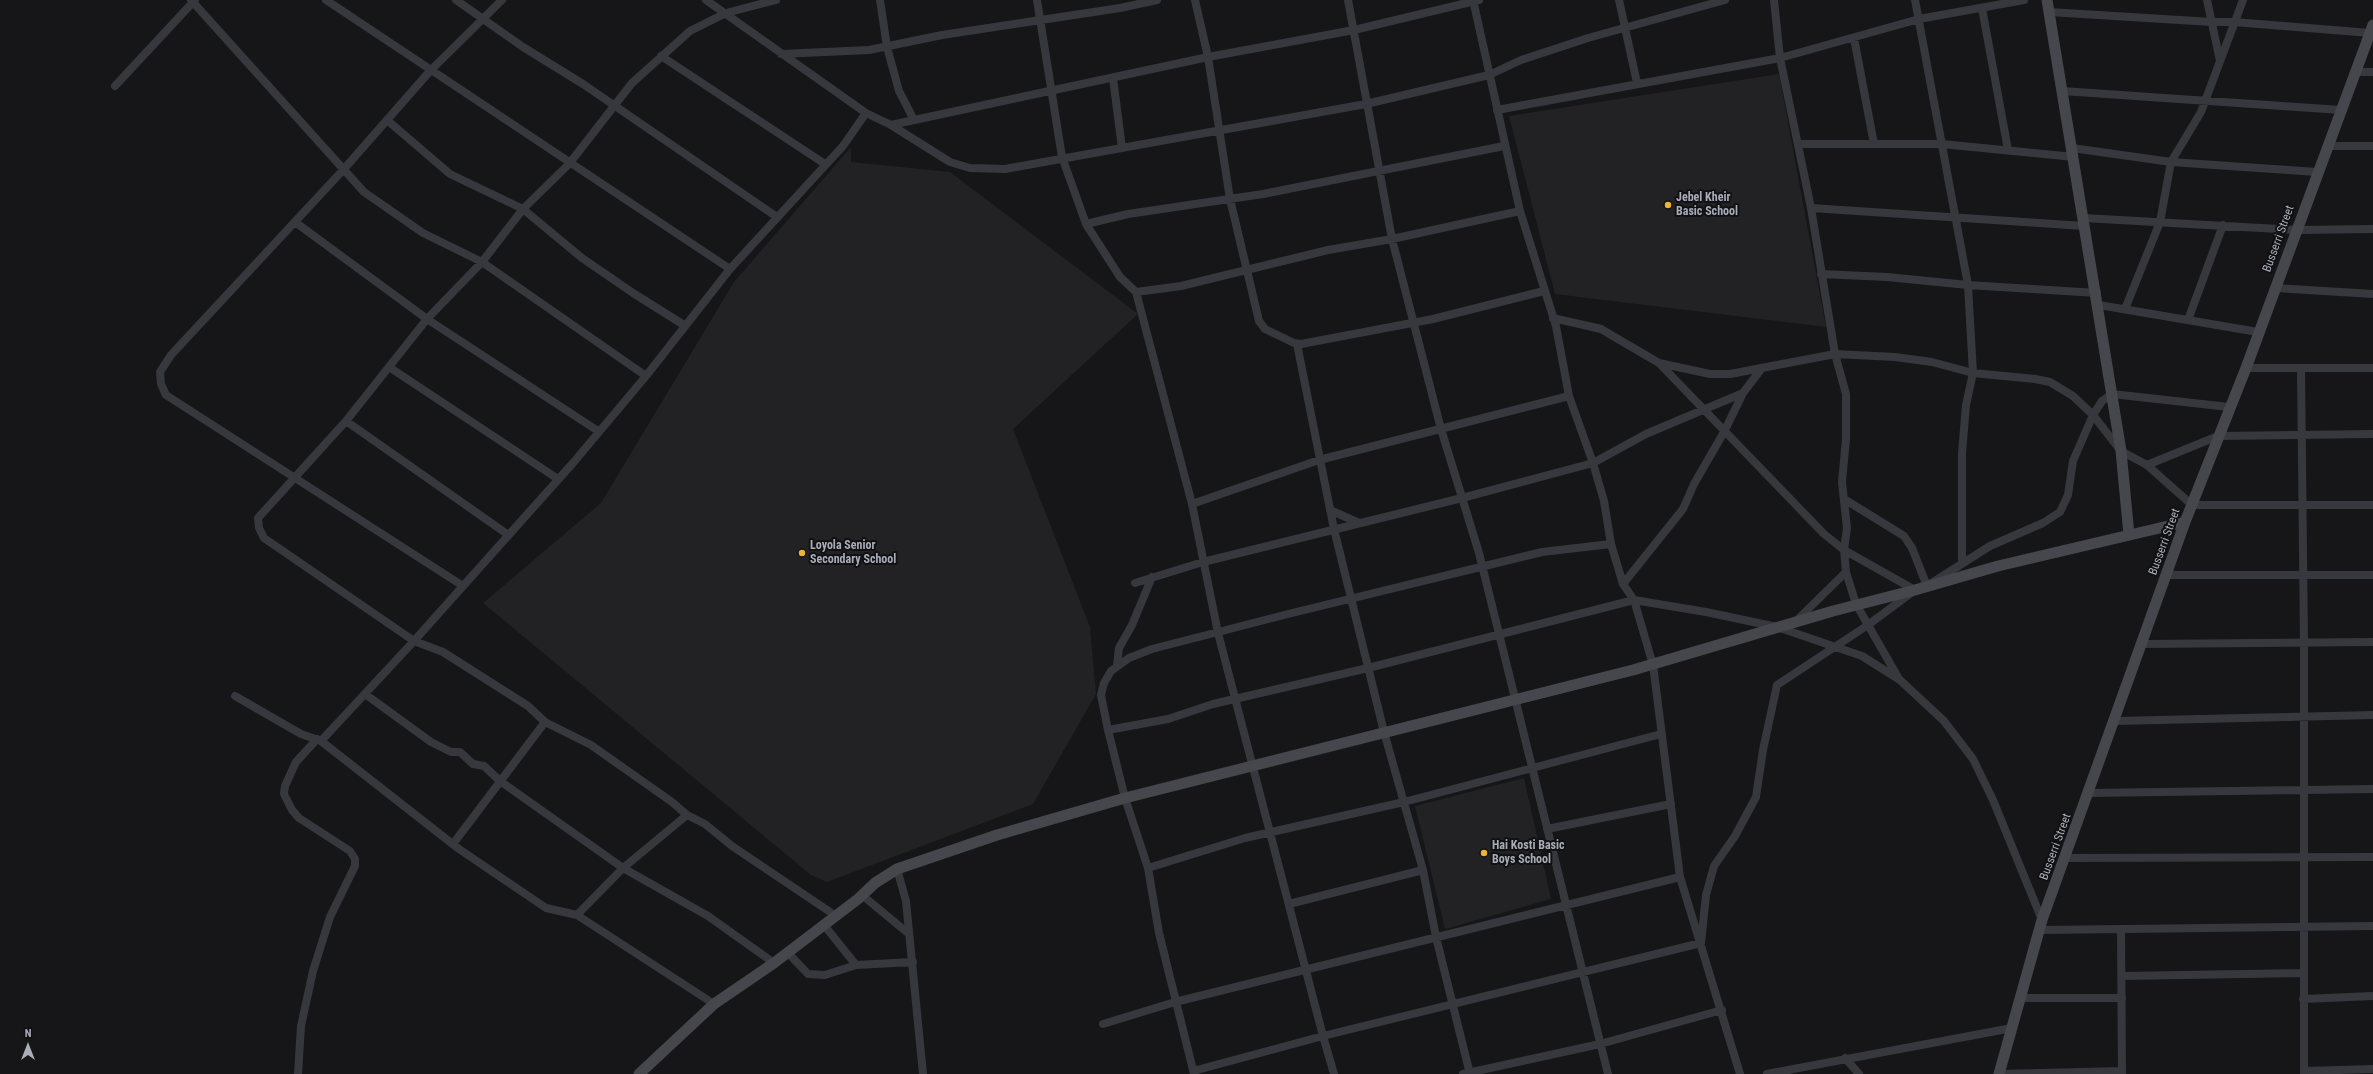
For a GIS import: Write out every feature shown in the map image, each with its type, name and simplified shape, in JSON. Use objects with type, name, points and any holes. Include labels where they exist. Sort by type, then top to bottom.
[{"type":"main road","points":[[2047,0],[2099,305],[2121,451],[2129,535]]},
{"type":"main road","name":"Busserri Street","points":[[1999,1074],[2041,925],[2185,522],[2229,407],[2246,368],[2371,29]]},
{"type":"main road","points":[[639,1074],[714,1004],[788,953],[836,916],[875,883],[897,869],[997,835],[1125,798],[1653,665],[1856,604],[1915,590],[1998,566],[2185,522]]},
{"type":"street","points":[[326,0],[430,72],[730,269]]},
{"type":"street","points":[[456,0],[484,18],[523,47],[583,84],[777,217]]},
{"type":"street","points":[[463,586],[294,475],[166,395],[161,384],[160,372],[172,355],[344,169],[430,72],[502,0]]},
{"type":"street","points":[[706,0],[866,113],[891,124],[950,162],[970,168],[1005,169],[1366,104],[1489,75],[1521,60],[1625,28],[1725,0]]},
{"type":"street","points":[[719,0],[723,11]]},
{"type":"street","points":[[776,0],[723,11],[690,31],[632,83],[569,164],[523,209],[482,262],[427,319],[346,421],[294,475],[258,518],[259,528],[264,538],[414,641],[443,652],[528,706],[545,722],[591,745],[672,802],[687,815],[705,824],[732,846],[836,916]]},
{"type":"street","points":[[880,0],[887,47],[898,91],[913,118]]},
{"type":"street","points":[[1037,0],[1062,158],[1086,224],[1120,277],[1136,292],[1192,504],[1218,633],[1237,698],[1334,1074]]},
{"type":"street","points":[[781,54],[842,52],[887,47],[942,35],[1040,22],[1157,0]]},
{"type":"street","points":[[1195,0],[1208,57],[1230,199],[1258,321],[1265,329],[1297,344],[1412,323],[1544,291]]},
{"type":"street","points":[[1348,0],[1392,239],[1412,323],[1441,429],[1482,565],[1608,1074]]},
{"type":"street","points":[[1619,0],[1637,83]]},
{"type":"street","points":[[1774,0],[1780,58],[1811,208],[1835,354],[1846,394],[1846,439],[1842,482],[1847,528],[1844,550],[1846,572],[1856,604],[1900,680]]},
{"type":"street","points":[[1916,0],[1968,285],[1973,372],[1966,405],[1962,453],[1962,563]]},
{"type":"street","points":[[1497,110],[1637,83],[1780,58],[1919,19],[2024,0]]},
{"type":"street","points":[[2207,0],[2220,61]]},
{"type":"street","points":[[2125,309],[2160,222],[2171,162],[2201,112],[2243,0]]},
{"type":"street","points":[[115,86],[193,1],[364,192],[424,233],[482,262],[646,376]]},
{"type":"street","points":[[891,124],[913,118],[1113,78],[1208,57],[1354,30],[1475,1],[1504,146],[1520,211],[1553,318],[1569,396],[1593,463],[1604,501],[1611,544],[1623,584],[1634,600],[1653,665],[1680,876],[1722,1010],[1740,1074]]},
{"type":"street","points":[[1982,8],[2008,150]]},
{"type":"street","points":[[2049,12],[2212,22],[2371,29]]},
{"type":"street","points":[[1854,38],[1874,144]]},
{"type":"street","points":[[661,56],[825,164]]},
{"type":"street","points":[[2355,72],[2373,72]]},
{"type":"street","points":[[1113,78],[1122,148]]},
{"type":"street","points":[[2062,91],[2341,110]]},
{"type":"street","points":[[298,1074],[301,1026],[319,952],[330,917],[355,866],[355,860],[350,851],[299,818],[292,810],[284,794],[285,786],[296,762],[365,694],[463,586],[507,534],[558,479],[646,376],[684,324],[730,269],[843,146],[866,113]]},
{"type":"street","points":[[387,120],[450,174],[523,209],[582,258],[633,293],[684,324]]},
{"type":"street","points":[[1798,144],[1942,144],[2008,150],[2073,152],[2171,162],[2317,172]]},
{"type":"street","points":[[1086,224],[1178,205],[1230,199],[1504,146]]},
{"type":"street","points":[[2327,146],[2373,146]]},
{"type":"street","points":[[1811,208],[1956,217],[2084,222],[2160,222],[2296,230],[2373,229]]},
{"type":"street","points":[[1136,292],[1181,286],[1328,250],[1392,239],[1520,211]]},
{"type":"street","points":[[295,222],[427,319],[598,431]]},
{"type":"street","points":[[2188,320],[2223,225]]},
{"type":"street","points":[[1821,274],[1887,277],[1968,285],[2097,293]]},
{"type":"street","points":[[2275,288],[2373,294]]},
{"type":"street","points":[[2099,305],[2258,332]]},
{"type":"street","points":[[1553,318],[1600,329],[1659,363],[1824,534],[1844,550],[1915,590],[1868,625],[1777,685],[1763,750],[1756,797],[1735,836],[1714,866],[1706,895],[1701,943]]},
{"type":"street","points":[[1297,344],[1319,460],[1350,598],[1384,732],[1423,870],[1436,936],[1468,1073],[1600,1044],[1722,1010]]},
{"type":"street","points":[[1659,363],[1710,374],[1730,374],[1835,354],[1895,357],[1932,362],[1973,372],[2050,382],[2073,396],[2093,415],[2121,451],[2147,465],[2192,505],[2373,505]]},
{"type":"street","points":[[389,367],[558,479]]},
{"type":"street","points":[[1623,584],[1683,509],[1694,484],[1724,432],[1743,393],[1762,368]]},
{"type":"street","points":[[2246,368],[2373,368]]},
{"type":"street","points":[[2301,368],[2304,575],[2304,1072],[2373,1069]]},
{"type":"street","points":[[1135,583],[1203,562],[1462,498],[1593,463],[1646,434],[1704,411],[1743,393]]},
{"type":"street","points":[[1844,499],[1904,536],[1912,548],[1927,586],[1990,546],[2043,523],[2060,512],[2068,496],[2073,460],[2093,415],[2102,401],[2112,394],[2229,407]]},
{"type":"street","points":[[1192,504],[1319,460],[1569,396]]},
{"type":"street","points":[[346,421],[507,534]]},
{"type":"street","points":[[2147,465],[2218,436],[2373,434]]},
{"type":"street","points":[[1330,510],[1359,523]]},
{"type":"street","points":[[1611,544],[1542,552],[1482,565],[1152,649],[1129,658],[1117,666],[1111,671],[1104,682],[1101,695],[1108,730],[1125,798],[1148,868],[1159,932],[1175,1002],[1194,1072],[1323,1036],[1701,943]]},
{"type":"street","points":[[1795,622],[1846,572]]},
{"type":"street","points":[[2167,575],[2373,575]]},
{"type":"street","points":[[1117,666],[1120,648],[1132,625],[1152,577]]},
{"type":"street","points":[[1108,730],[1168,719],[1197,708],[1368,668],[1634,600],[1706,612],[1777,627],[1862,656],[1900,680],[1944,721],[1973,759],[1993,800],[2041,925],[2121,929],[2373,926]]},
{"type":"street","points":[[2142,644],[2373,642]]},
{"type":"street","points":[[365,694],[431,742],[451,752],[460,752],[473,764],[480,765],[489,770],[500,781],[623,868],[708,916],[774,963]]},
{"type":"street","points":[[235,696],[301,734],[319,740],[453,844],[546,908],[577,915],[714,1004]]},
{"type":"street","points":[[2115,721],[2373,715]]},
{"type":"street","points":[[453,844],[482,808],[500,781],[545,722]]},
{"type":"street","points":[[1148,868],[1271,831],[1404,802],[1531,767],[1661,734]]},
{"type":"street","points":[[2089,793],[2373,789]]},
{"type":"street","points":[[1547,829],[1671,804]]},
{"type":"street","points":[[577,915],[623,868],[687,815]]},
{"type":"street","points":[[2066,858],[2373,858]]},
{"type":"street","points":[[897,869],[906,901],[923,1074]]},
{"type":"street","points":[[1289,904],[1423,870]]},
{"type":"street","points":[[1103,1024],[1175,1002],[1436,936],[1566,906],[1680,876]]},
{"type":"street","points":[[862,895],[909,934]]},
{"type":"street","points":[[824,925],[856,965]]},
{"type":"street","points":[[1999,1074],[2122,1073],[2121,929]]},
{"type":"street","points":[[788,953],[808,974],[825,975],[856,965],[913,962]]},
{"type":"street","points":[[2122,976],[2303,973]]},
{"type":"street","points":[[2303,999],[2373,996]]},
{"type":"street","points":[[2021,998],[2122,998]]},
{"type":"street","points":[[1767,1074],[1845,1058],[2012,1028]]},
{"type":"street","points":[[1845,1058],[1859,1074]]},
{"type":"shaded area","name":"Jebel Kheir Basic School","points":[[1779,74],[1826,327],[1555,294],[1509,116]]},
{"type":"shaded area","name":"Loyola Senior Secondary School","points":[[851,147],[851,162],[950,172],[1138,314],[1013,429],[1090,627],[1096,694],[1033,804],[827,882],[811,875],[483,603],[601,503],[734,282]]},
{"type":"shaded area","name":"Hai Kosti Basic Boys School","points":[[1524,778],[1551,899],[1445,929],[1415,806]]},
{"type":"place","name":"Jebel Kheir Basic School","points":[[1668,205]]},
{"type":"place","name":"Loyola Senior Secondary School","points":[[802,553]]},
{"type":"place","name":"Hai Kosti Basic Boys School","points":[[1484,853]]}]
